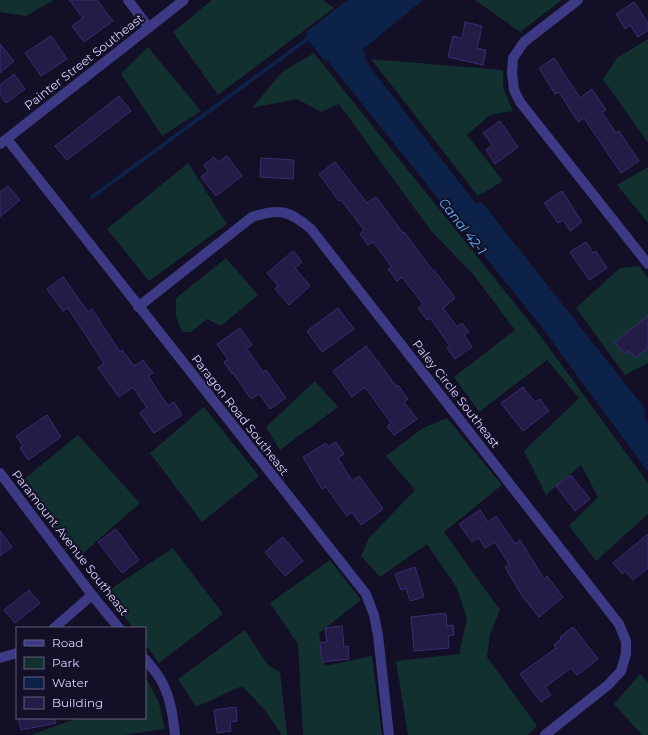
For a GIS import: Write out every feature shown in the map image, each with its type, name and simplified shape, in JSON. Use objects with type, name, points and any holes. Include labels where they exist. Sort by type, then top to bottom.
[{"type":"street","points":[[128,0],[149,28]]},
{"type":"street","name":"Painter Street Southeast","points":[[3,142],[184,0]]},
{"type":"street","points":[[578,0],[524,42],[514,58],[512,74],[514,90],[520,102],[648,264]]},
{"type":"street","name":"Paragon Road Southeast","points":[[3,142],[138,307],[366,594],[374,615],[378,635],[389,735]]},
{"type":"street","name":"Paley Circle Southeast","points":[[138,307],[252,217],[264,213],[280,212],[297,217],[311,229],[619,624],[626,641],[626,654],[621,671],[608,685],[545,735]]},
{"type":"street","name":"Paramount Avenue Southeast","points":[[0,473],[92,595],[118,627]]},
{"type":"street","points":[[55,627],[92,595]]},
{"type":"street","points":[[0,658],[16,653]]},
{"type":"street","points":[[146,660],[159,676],[167,693],[174,721],[175,735]]},
{"type":"green space","points":[[0,0],[54,0],[26,16],[0,12]]},
{"type":"green space","points":[[212,0],[323,0],[334,8],[218,95],[173,32]]},
{"type":"green space","points":[[475,0],[562,0],[520,32]]},
{"type":"green space","points":[[648,39],[648,143],[603,79],[617,58]]},
{"type":"green space","points":[[148,47],[201,111],[162,136],[121,74]]},
{"type":"green space","points":[[314,53],[536,330],[648,483],[648,514],[596,561],[569,526],[598,497],[581,465],[546,495],[524,451],[579,398],[547,360],[479,412],[454,377],[515,330],[473,274],[431,231],[339,104],[321,112],[297,99],[252,108],[282,72]]},
{"type":"green space","points":[[371,59],[503,70],[503,88],[513,111],[490,115],[467,135],[503,181],[478,196]]},
{"type":"green space","points":[[188,163],[227,224],[149,281],[107,229]]},
{"type":"green space","points":[[648,167],[648,223],[617,185]]},
{"type":"green space","points":[[226,258],[258,295],[221,326],[207,319],[191,332],[182,332],[176,317],[176,298]]},
{"type":"green space","points":[[639,266],[648,278],[648,363],[625,375],[576,308],[620,268]]},
{"type":"green space","points":[[315,381],[338,407],[280,450],[266,427]]},
{"type":"green space","points":[[204,407],[259,476],[202,522],[150,453]]},
{"type":"green space","points":[[447,418],[502,485],[444,532],[500,610],[490,634],[487,657],[537,726],[528,735],[408,735],[396,661],[459,654],[467,619],[457,588],[427,544],[380,577],[361,556],[369,538],[415,490],[386,456],[423,428]]},
{"type":"green space","points":[[78,435],[140,503],[79,557],[18,484]]},
{"type":"green space","points":[[173,548],[223,614],[159,663],[146,645],[146,627],[132,627],[106,592]]},
{"type":"green space","points":[[330,560],[361,600],[319,633],[325,666],[372,656],[382,735],[303,735],[298,644],[270,603]]},
{"type":"green space","points":[[245,630],[268,665],[280,672],[287,735],[281,735],[263,708],[242,686],[196,707],[178,679]]},
{"type":"green space","points":[[640,674],[648,682],[648,735],[642,735],[614,704]]},
{"type":"green space","points":[[146,678],[159,703],[165,729],[123,735],[31,735],[75,719],[146,719]]},
{"type":"water","points":[[367,0],[423,0],[362,50],[366,55],[365,59],[473,200],[476,203],[481,201],[646,410],[644,415],[648,423],[648,472],[540,325],[318,49],[311,45]]},
{"type":"building","points":[[69,0],[97,0],[113,21],[84,42],[72,26],[83,18]]},
{"type":"building","points":[[634,2],[648,23],[648,30],[638,37],[630,25],[625,29],[616,14]]},
{"type":"building","points":[[465,22],[482,26],[477,48],[486,50],[483,65],[448,57],[453,36],[462,38]]},
{"type":"building","points":[[51,36],[67,59],[41,76],[25,53]]},
{"type":"building","points":[[0,44],[14,61],[0,73]]},
{"type":"building","points":[[554,58],[580,98],[592,89],[606,110],[602,112],[616,133],[619,131],[639,161],[621,173],[584,118],[578,122],[559,92],[555,94],[539,68]]},
{"type":"building","points":[[14,74],[25,89],[6,103],[0,95],[0,85]]},
{"type":"building","points":[[119,96],[131,111],[67,160],[55,146]]},
{"type":"building","points":[[500,121],[518,147],[495,164],[486,150],[492,145],[483,133]]},
{"type":"building","points":[[227,156],[242,176],[216,196],[201,177],[208,171],[204,165],[214,157],[218,162]]},
{"type":"building","points":[[261,158],[294,160],[293,179],[260,177]]},
{"type":"building","points":[[335,162],[367,203],[376,197],[455,298],[443,308],[457,327],[462,323],[469,332],[464,335],[472,347],[455,359],[447,348],[450,346],[430,318],[427,320],[418,308],[423,304],[402,277],[397,281],[388,269],[392,267],[373,242],[368,245],[360,234],[364,230],[341,200],[339,201],[319,174]]},
{"type":"building","points":[[8,186],[20,200],[0,217],[0,192]]},
{"type":"building","points":[[562,191],[582,222],[570,231],[563,220],[558,223],[544,203]]},
{"type":"building","points":[[586,242],[593,253],[596,251],[607,268],[589,280],[570,252]]},
{"type":"building","points":[[293,251],[302,262],[295,268],[310,286],[289,305],[275,289],[278,286],[267,273]]},
{"type":"building","points":[[63,277],[88,312],[92,309],[120,352],[122,350],[134,366],[143,360],[153,373],[148,376],[168,406],[174,402],[182,415],[154,433],[140,413],[147,408],[133,387],[119,397],[98,368],[104,363],[68,308],[63,311],[47,289]]},
{"type":"building","points":[[338,308],[354,329],[322,352],[307,331]]},
{"type":"building","points":[[648,316],[648,348],[635,358],[629,351],[624,354],[615,342]]},
{"type":"building","points":[[240,328],[252,345],[247,349],[263,372],[266,370],[286,398],[270,409],[259,394],[251,399],[224,362],[228,359],[217,344]]},
{"type":"building","points":[[366,346],[408,399],[404,402],[417,419],[394,435],[387,426],[391,423],[365,387],[352,397],[333,371]]},
{"type":"building","points":[[523,387],[535,402],[540,399],[549,411],[523,431],[501,403]]},
{"type":"building","points":[[47,415],[61,437],[28,460],[20,448],[23,446],[16,436]]},
{"type":"building","points":[[336,442],[344,454],[338,458],[352,481],[359,476],[383,509],[361,525],[352,512],[347,516],[326,487],[322,489],[303,457],[326,443],[328,447]]},
{"type":"building","points":[[571,475],[590,499],[575,511],[556,486]]},
{"type":"building","points":[[480,510],[488,522],[496,516],[515,544],[520,540],[544,579],[547,576],[563,597],[539,617],[522,596],[505,567],[509,564],[495,542],[485,548],[479,538],[472,542],[459,524]]},
{"type":"building","points":[[116,529],[139,560],[122,573],[98,542]]},
{"type":"building","points":[[0,531],[12,547],[0,556]]},
{"type":"building","points":[[648,534],[648,568],[633,580],[625,571],[622,574],[613,563]]},
{"type":"building","points":[[283,537],[303,561],[285,576],[265,552]]},
{"type":"building","points":[[415,567],[424,597],[410,601],[406,588],[401,590],[395,574]]},
{"type":"building","points":[[29,590],[40,603],[15,623],[4,610]]},
{"type":"building","points":[[446,613],[447,626],[453,625],[454,635],[448,636],[449,648],[414,651],[411,617]]},
{"type":"building","points":[[342,626],[344,647],[348,646],[349,659],[322,662],[320,643],[327,642],[325,628]]},
{"type":"building","points":[[573,627],[598,659],[577,675],[571,668],[545,687],[551,695],[541,702],[520,674],[556,648],[554,645],[561,639],[560,637]]},
{"type":"building","points":[[236,707],[237,721],[230,722],[231,731],[217,733],[214,710]]},
{"type":"building","points":[[18,719],[55,719],[56,723],[21,730]]},
{"type":"waterway","name":"Canal 42-1","points":[[328,54],[313,35],[359,0]]},
{"type":"waterway","points":[[92,197],[313,35]]}]
